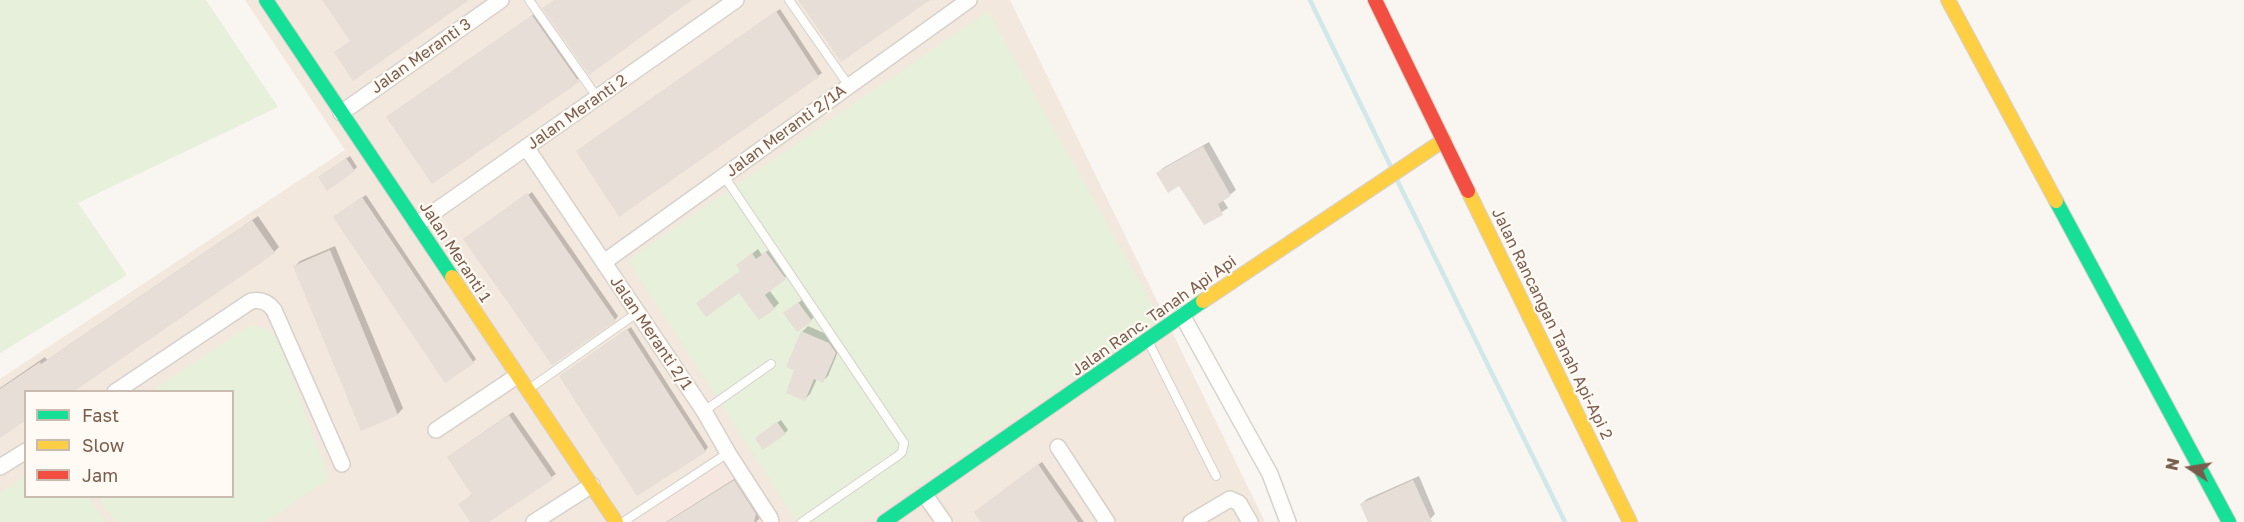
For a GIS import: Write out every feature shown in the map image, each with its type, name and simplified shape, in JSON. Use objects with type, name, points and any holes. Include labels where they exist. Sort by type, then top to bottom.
[{"type":"street","name":"Jalan Meranti 3","points":[[341,113],[501,0]]},
{"type":"street","name":"Jalan Meranti 2","points":[[417,224],[736,0]]},
{"type":"street","name":"Jalan Meranti 2/1A","points":[[604,262],[969,0]]},
{"type":"street","name":"Jalan Rancangan Tanah Api-Api 2","points":[[1375,0],[1630,522]]},
{"type":"street","points":[[1948,0],[2229,522]]},
{"type":"street","name":"Jalan Meranti 1","points":[[271,2],[341,113],[616,522]]},
{"type":"street","name":"Jalan Ranc. Tanah Api Api","points":[[884,522],[1182,315],[1444,140]]},
{"type":"street","name":"Jalan Meranti 2/1","points":[[526,147],[704,411],[771,522]]},
{"type":"street","points":[[118,390],[251,301],[264,301],[274,310],[342,464]]},
{"type":"street","points":[[1182,315],[1270,474],[1288,522]]},
{"type":"street","points":[[436,430],[517,376]]},
{"type":"street","points":[[1058,447],[1107,522]]},
{"type":"street","points":[[0,468],[24,452]]},
{"type":"street","points":[[534,522],[592,485]]},
{"type":"street","points":[[925,495],[944,522]]},
{"type":"street","points":[[1191,522],[1230,500],[1239,503],[1250,522]]},
{"type":"lane","points":[[528,0],[597,98]]},
{"type":"lane","points":[[789,0],[849,86]]},
{"type":"lane","points":[[723,176],[903,443],[902,452],[802,522]]},
{"type":"lane","points":[[527,390],[636,313]]},
{"type":"lane","points":[[1147,339],[1216,476]]},
{"type":"lane","points":[[704,411],[771,364]]},
{"type":"lane","points":[[623,522],[728,453]]},
{"type":"shaded area","points":[[245,0],[1010,0],[1265,522],[0,522],[0,379],[345,150]]},
{"type":"shaded area","points":[[726,459],[768,522],[635,522]]},
{"type":"green space","points":[[0,0],[206,0],[278,107],[78,203],[127,275],[0,353]]},
{"type":"green space","points":[[988,11],[1160,318],[865,522],[797,522],[628,260]]},
{"type":"green space","points":[[249,326],[268,330],[281,346],[329,479],[266,522],[116,522],[98,498],[234,498],[234,390],[153,390]]},
{"type":"green space","points":[[24,477],[24,498],[90,498],[106,522],[0,522],[0,493]]},
{"type":"building","points":[[322,0],[469,0],[353,81],[334,52],[350,41]]},
{"type":"building","points":[[554,0],[692,0],[589,75],[542,8]]},
{"type":"building","points":[[798,0],[930,0],[841,62]]},
{"type":"building","points":[[776,11],[819,77],[619,217],[576,151]]},
{"type":"building","points":[[532,15],[579,82],[432,184],[386,117]]},
{"type":"building","points":[[1203,146],[1231,196],[1218,204],[1223,215],[1204,225],[1179,186],[1168,193],[1156,173]]},
{"type":"building","points":[[346,158],[355,171],[327,191],[318,177]]},
{"type":"building","points":[[527,193],[616,321],[552,365],[463,239]]},
{"type":"building","points":[[362,197],[474,363],[445,383],[333,217]]},
{"type":"building","points":[[252,220],[275,253],[76,390],[24,390],[24,421],[0,438],[0,389],[40,362],[41,364]]},
{"type":"building","points":[[330,250],[398,415],[361,431],[293,266]]},
{"type":"building","points":[[766,252],[786,279],[765,295],[775,309],[759,320],[739,293],[706,317],[696,303],[740,271],[736,265],[752,253],[756,259]]},
{"type":"building","points":[[798,302],[812,321],[797,332],[783,313]]},
{"type":"building","points":[[627,329],[706,452],[637,496],[559,376]]},
{"type":"building","points":[[801,331],[829,343],[836,353],[823,383],[814,379],[805,401],[786,393],[794,370],[786,367]]},
{"type":"building","points":[[509,415],[553,479],[489,522],[470,522],[458,504],[472,495],[447,457]]},
{"type":"building","points":[[777,422],[786,434],[763,450],[755,438]]},
{"type":"building","points":[[1038,464],[1078,522],[981,522],[974,512]]},
{"type":"building","points":[[734,480],[756,514],[754,522],[667,522]]},
{"type":"building","points":[[1413,480],[1432,522],[1368,522],[1360,504]]},
{"type":"waterway","points":[[1310,0],[1391,167]]},
{"type":"waterway","points":[[1396,178],[1565,522]]},
{"type":"traffic: fast","points":[[266,0],[452,277]]},
{"type":"traffic: fast","points":[[2056,201],[2229,522]]},
{"type":"traffic: fast","points":[[884,522],[1203,301]]},
{"type":"traffic: slow","points":[[1948,0],[2056,201]]},
{"type":"traffic: slow","points":[[1203,301],[1444,140]]},
{"type":"traffic: slow","points":[[1468,191],[1630,522]]},
{"type":"traffic: slow","points":[[452,277],[616,522]]},
{"type":"traffic: jam","points":[[1375,0],[1468,191]]}]
